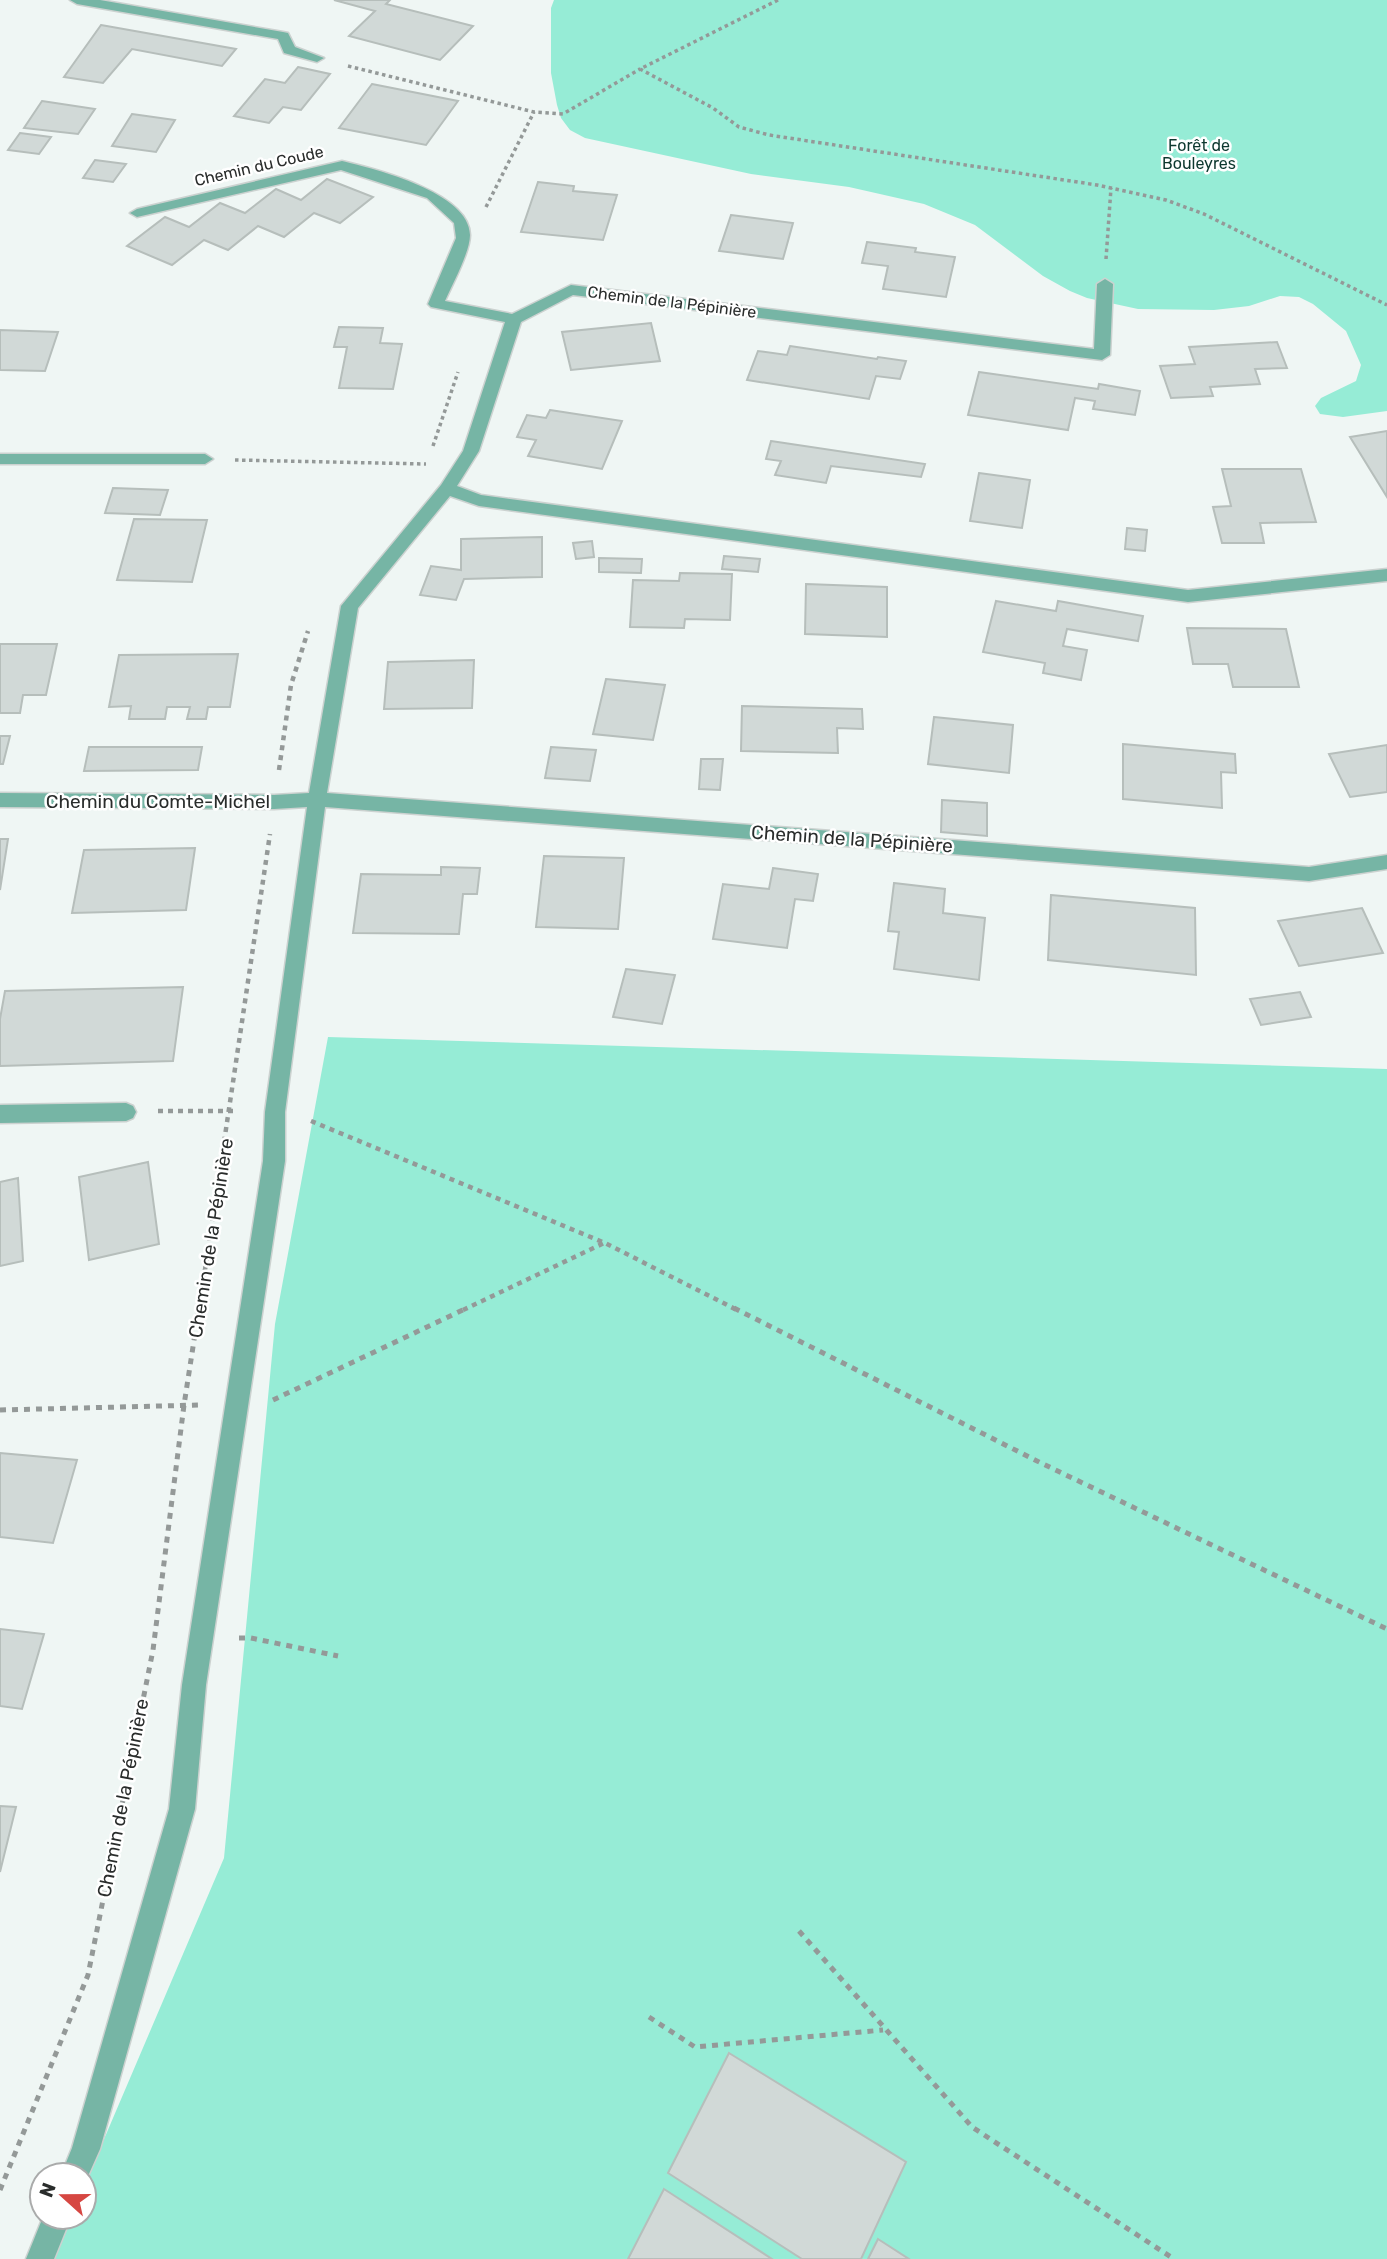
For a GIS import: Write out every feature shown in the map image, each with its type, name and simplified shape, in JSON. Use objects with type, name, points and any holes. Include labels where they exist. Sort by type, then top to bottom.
[{"type":"street","points":[[77,0],[283,36],[289,50],[317,58]]},
{"type":"street","name":"Chemin du Coude","points":[[137,214],[342,165],[432,195],[461,222]]},
{"type":"street","points":[[81,2161],[138,1975],[182,1809],[201,1638],[274,1161],[275,1112],[317,799],[350,606],[447,489],[471,452],[514,319],[436,304],[463,238],[461,222]]},
{"type":"street","name":"Chemin de la Pépinière","points":[[514,319],[571,290],[1102,355],[1105,284]]},
{"type":"street","points":[[0,459],[205,459]]},
{"type":"street","points":[[447,489],[479,500],[1188,596],[1387,575]]},
{"type":"street","name":"Chemin de la Pépinière","points":[[317,799],[1309,874],[1387,862]]},
{"type":"street","name":"Chemin du Comte-Michel","points":[[0,800],[274,802],[317,799]]},
{"type":"street","points":[[0,1114],[126,1112]]},
{"type":"street","points":[[40,2259],[51,2231]]},
{"type":"path","points":[[317,58],[534,112],[563,114],[640,69],[778,0]]},
{"type":"path","points":[[640,69],[713,108],[739,127],[769,135],[1111,188],[1166,200],[1204,214],[1387,305]]},
{"type":"path","points":[[461,222],[485,208],[534,112]]},
{"type":"path","points":[[1105,284],[1111,188]]},
{"type":"path","points":[[418,475],[426,464],[478,314]]},
{"type":"path","points":[[205,459],[426,464]]},
{"type":"path","name":"Chemin de la Pépinière","points":[[0,2190],[88,1975],[154,1638],[184,1405],[231,1111],[291,685],[310,623]]},
{"type":"path","points":[[126,1112],[275,1112],[326,1126],[605,1242],[1041,1463],[1387,1629]]},
{"type":"path","points":[[0,1410],[235,1405],[277,1399],[605,1242]]},
{"type":"path","points":[[154,1638],[251,1638],[338,1656]]},
{"type":"path","points":[[799,1931],[883,2030],[972,2127],[1174,2259]]},
{"type":"path","points":[[649,2017],[695,2047],[883,2030]]},
{"type":"green space","name":"Forêt de Bouleyres","points":[[554,0],[1387,0],[1387,411],[1343,417],[1320,414],[1315,406],[1321,398],[1356,381],[1361,365],[1346,331],[1313,304],[1299,297],[1280,296],[1249,306],[1214,310],[1138,309],[1087,298],[1043,276],[975,225],[924,204],[849,187],[751,174],[585,138],[570,130],[561,118],[557,105],[551,73],[551,8]]},
{"type":"green space","points":[[328,1037],[1387,1069],[1387,2259],[53,2259],[65,2231],[98,2231],[98,2161],[95,2161],[224,1858],[275,1324]]},
{"type":"building","points":[[334,0],[390,0],[386,4],[473,26],[440,60],[349,36],[375,11]]},
{"type":"building","points":[[101,25],[236,49],[222,66],[132,49],[103,83],[64,77]]},
{"type":"building","points":[[298,67],[330,74],[301,110],[283,107],[269,123],[234,116],[265,79],[285,83]]},
{"type":"building","points":[[372,84],[458,101],[426,145],[339,128]]},
{"type":"building","points":[[42,101],[95,109],[78,134],[24,128]]},
{"type":"building","points":[[132,114],[175,120],[156,152],[112,146]]},
{"type":"building","points":[[20,133],[51,137],[39,154],[8,150]]},
{"type":"building","points":[[95,160],[126,164],[113,182],[83,178]]},
{"type":"building","points":[[327,179],[373,197],[340,223],[314,213],[284,237],[258,226],[228,250],[204,240],[172,265],[127,246],[165,217],[189,227],[220,203],[245,213],[276,189],[301,200]]},
{"type":"building","points":[[538,182],[574,186],[573,191],[617,195],[603,240],[521,232]]},
{"type":"building","points":[[731,215],[793,223],[783,259],[719,251]]},
{"type":"building","points":[[867,242],[916,248],[915,252],[955,257],[946,297],[883,289],[888,266],[862,263]]},
{"type":"building","points":[[651,323],[660,361],[571,370],[562,332]]},
{"type":"building","points":[[339,327],[383,328],[380,343],[402,344],[393,389],[339,388],[347,347],[334,347]]},
{"type":"building","points":[[0,330],[58,332],[45,371],[0,370]]},
{"type":"building","points":[[1277,342],[1287,368],[1255,369],[1260,384],[1210,387],[1213,396],[1171,398],[1160,366],[1195,364],[1189,347]]},
{"type":"building","points":[[790,346],[906,361],[900,379],[876,376],[869,399],[747,380],[758,351],[787,355]]},
{"type":"building","points":[[979,372],[1098,389],[1099,384],[1140,391],[1135,415],[1093,409],[1095,401],[1075,398],[1068,430],[968,415]]},
{"type":"building","points":[[550,410],[622,421],[602,469],[528,456],[536,440],[517,437],[527,415],[546,418]]},
{"type":"building","points":[[1387,431],[1387,497],[1350,437]]},
{"type":"building","points":[[771,441],[925,464],[921,477],[831,466],[826,483],[775,475],[781,461],[766,459]]},
{"type":"building","points":[[1222,469],[1301,469],[1316,522],[1260,523],[1264,543],[1222,543],[1213,507],[1231,506]]},
{"type":"building","points":[[979,473],[1030,480],[1022,528],[970,521]]},
{"type":"building","points":[[113,488],[168,490],[160,515],[105,513]]},
{"type":"building","points":[[134,519],[207,520],[192,582],[117,580]]},
{"type":"building","points":[[1127,528],[1147,530],[1145,551],[1125,549]]},
{"type":"building","points":[[542,537],[542,577],[464,579],[456,600],[420,595],[431,566],[461,570],[461,539]]},
{"type":"building","points":[[592,541],[594,557],[576,559],[573,543]]},
{"type":"building","points":[[724,556],[760,559],[758,572],[722,569]]},
{"type":"building","points":[[599,558],[642,559],[641,573],[599,572]]},
{"type":"building","points":[[680,573],[732,574],[730,620],[685,619],[684,628],[630,627],[633,580],[679,581]]},
{"type":"building","points":[[806,584],[887,587],[887,637],[805,634]]},
{"type":"building","points":[[996,601],[1056,611],[1058,601],[1143,616],[1138,641],[1067,629],[1063,646],[1087,650],[1081,680],[1043,673],[1045,663],[983,652]]},
{"type":"building","points":[[1187,628],[1286,629],[1299,687],[1233,687],[1228,664],[1193,664]]},
{"type":"building","points":[[0,644],[57,644],[46,695],[23,695],[20,713],[0,713]]},
{"type":"building","points":[[238,654],[230,707],[208,707],[206,719],[187,719],[190,707],[167,707],[165,719],[129,719],[131,706],[109,707],[119,655]]},
{"type":"building","points":[[474,660],[472,708],[384,709],[388,662]]},
{"type":"building","points":[[606,679],[665,685],[653,740],[593,734]]},
{"type":"building","points":[[742,706],[862,709],[863,729],[837,728],[838,753],[741,751]]},
{"type":"building","points":[[934,717],[1013,725],[1009,773],[928,764]]},
{"type":"building","points":[[0,736],[10,736],[3,764],[0,764]]},
{"type":"building","points":[[1123,744],[1235,754],[1236,773],[1221,772],[1222,808],[1123,799]]},
{"type":"building","points":[[1387,745],[1387,792],[1350,797],[1329,754]]},
{"type":"building","points":[[89,747],[202,747],[198,770],[84,771]]},
{"type":"building","points":[[551,747],[596,750],[590,781],[545,778]]},
{"type":"building","points":[[701,759],[723,759],[720,790],[699,789]]},
{"type":"building","points":[[942,800],[987,803],[987,836],[941,832]]},
{"type":"building","points":[[0,839],[8,839],[0,890]]},
{"type":"building","points":[[195,848],[186,910],[72,913],[84,850]]},
{"type":"building","points":[[544,856],[624,858],[618,929],[536,927]]},
{"type":"building","points":[[441,867],[480,868],[477,894],[463,894],[459,934],[353,933],[361,874],[441,875]]},
{"type":"building","points":[[773,868],[818,874],[813,901],[795,899],[787,948],[713,939],[723,884],[769,889]]},
{"type":"building","points":[[894,883],[945,889],[943,913],[985,918],[979,980],[894,969],[899,932],[888,931]]},
{"type":"building","points":[[1051,895],[1195,908],[1196,975],[1048,960]]},
{"type":"building","points":[[1362,908],[1383,953],[1299,966],[1278,921]]},
{"type":"building","points":[[626,969],[675,975],[662,1024],[613,1017]]},
{"type":"building","points":[[183,987],[173,1061],[0,1066],[0,1019],[5,991]]},
{"type":"building","points":[[1300,992],[1311,1017],[1261,1025],[1250,999]]},
{"type":"building","points":[[148,1162],[159,1244],[89,1260],[79,1177]]},
{"type":"building","points":[[18,1178],[23,1261],[0,1266],[0,1182]]},
{"type":"building","points":[[0,1453],[77,1460],[53,1543],[0,1537]]},
{"type":"building","points":[[0,1629],[44,1634],[22,1709],[0,1706]]},
{"type":"building","points":[[0,1806],[16,1807],[0,1872]]},
{"type":"building","points":[[729,2053],[906,2162],[861,2259],[802,2259],[668,2173]]},
{"type":"building","points":[[664,2189],[772,2259],[628,2259]]},
{"type":"building","points":[[878,2239],[909,2259],[868,2259]]}]
